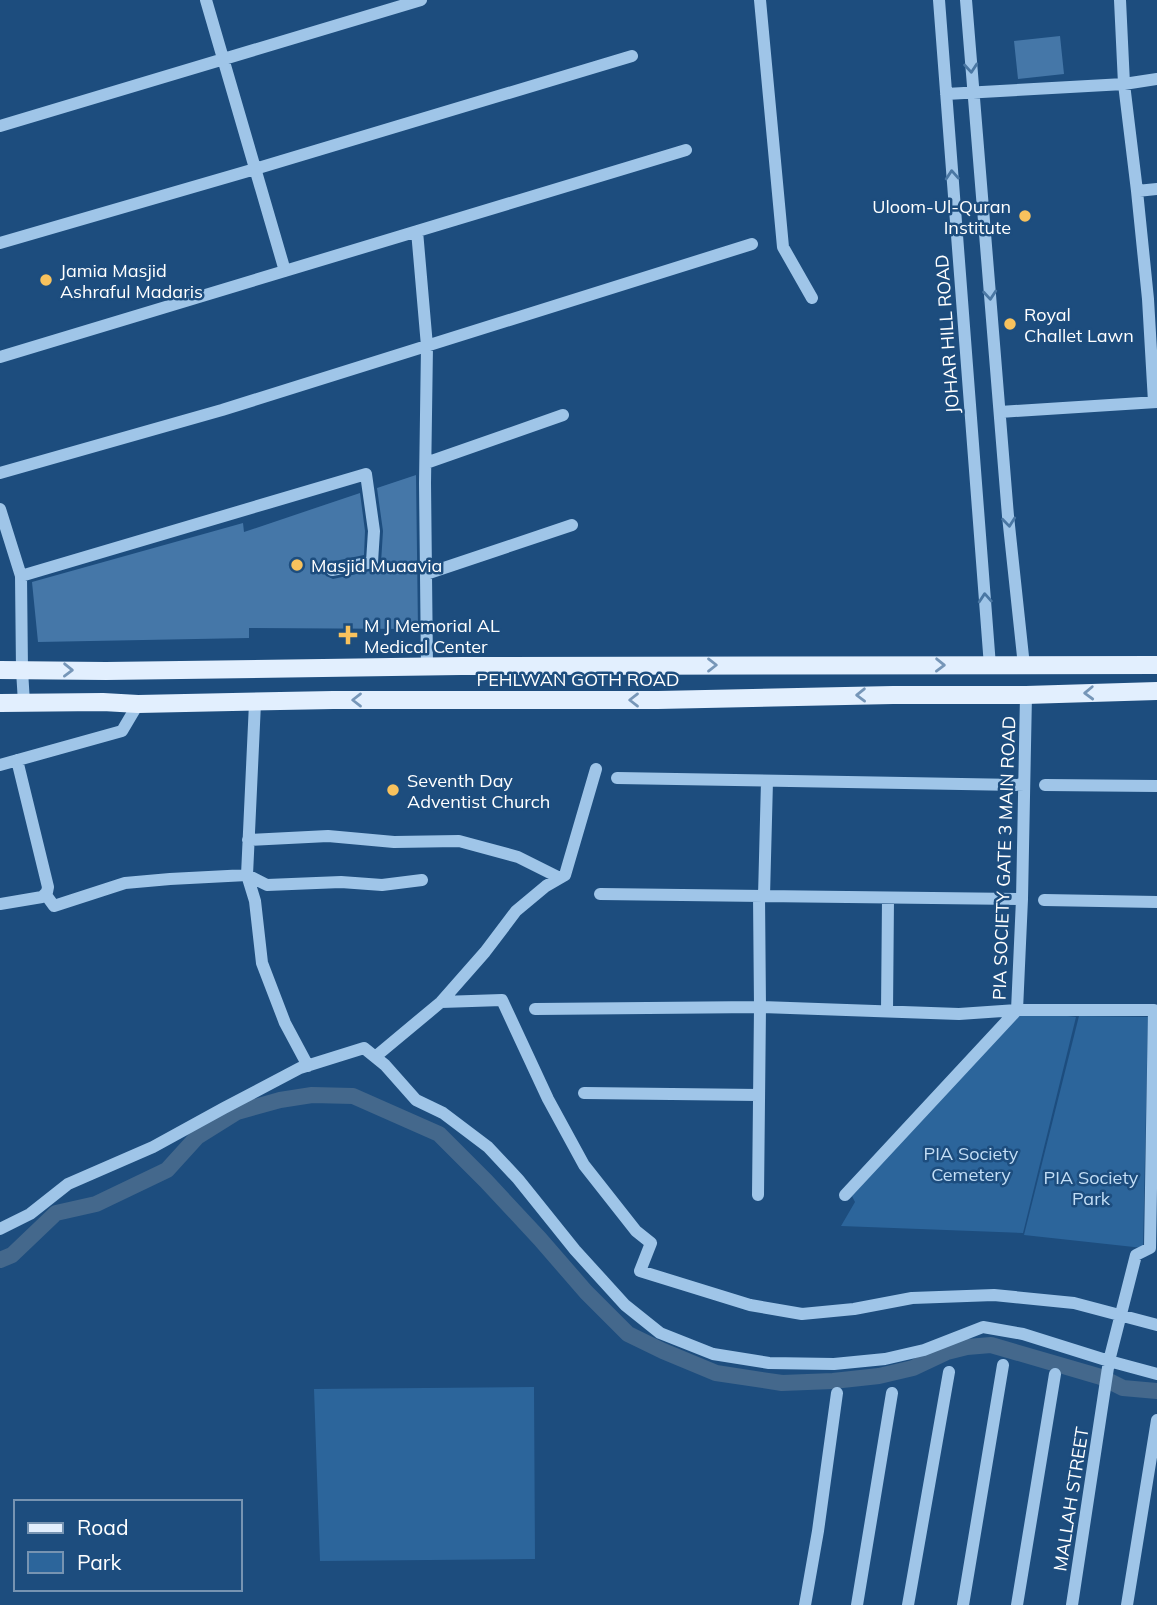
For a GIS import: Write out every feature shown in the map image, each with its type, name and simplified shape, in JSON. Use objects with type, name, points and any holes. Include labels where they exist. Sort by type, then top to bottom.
[{"type":"main road","points":[[893,695],[894,664]]},
{"type":"main road","points":[[1123,665],[1123,692]]},
{"type":"main road","name":"PEHLWAN GOTH ROAD","points":[[0,670],[427,666],[1157,665]]},
{"type":"main road","points":[[399,700],[401,667]]},
{"type":"main road","points":[[221,669],[222,702]]},
{"type":"main road","name":"PEHLWAN GOTH ROAD","points":[[0,703],[657,700],[1157,691]]},
{"type":"street","points":[[206,0],[285,271]]},
{"type":"street","points":[[0,126],[421,0]]},
{"type":"street","points":[[760,0],[783,247],[812,298]]},
{"type":"street","name":"JOHAR HILL ROAD","points":[[939,0],[990,666]]},
{"type":"street","points":[[966,0],[1008,516],[1024,666]]},
{"type":"street","points":[[1000,412],[1155,402],[1152,299],[1124,84],[1120,0]]},
{"type":"street","points":[[0,243],[632,56]]},
{"type":"street","points":[[946,94],[1124,84],[1157,79]]},
{"type":"street","points":[[0,357],[686,150]]},
{"type":"street","points":[[1138,191],[1157,189]]},
{"type":"street","points":[[417,231],[427,346],[427,666]]},
{"type":"street","points":[[0,473],[222,410],[752,244]]},
{"type":"street","points":[[425,463],[563,415]]},
{"type":"street","points":[[21,576],[366,474],[373,531],[372,562],[332,570]]},
{"type":"street","points":[[0,509],[21,576],[24,703]]},
{"type":"street","points":[[426,574],[572,525]]},
{"type":"street","name":"PIA SOCIETY GATE 3 MAIN ROAD","points":[[1026,695],[1017,1010],[1154,1010],[1150,1248],[1136,1255]]},
{"type":"street","points":[[255,703],[247,875],[255,901],[262,963],[285,1023],[308,1066]]},
{"type":"street","points":[[0,765],[122,731],[138,704]]},
{"type":"street","points":[[17,760],[48,887],[46,895],[54,906],[125,883],[247,875],[267,885],[383,885],[422,880]]},
{"type":"street","points":[[375,1056],[441,1002],[485,952],[516,911],[565,875],[596,769]]},
{"type":"street","points":[[617,779],[1024,785]]},
{"type":"street","points":[[758,1195],[762,896],[767,781]]},
{"type":"street","points":[[1045,785],[1157,786]]},
{"type":"street","points":[[248,840],[328,836],[394,842],[459,841],[518,857],[560,877]]},
{"type":"street","points":[[600,894],[1022,899]]},
{"type":"street","points":[[0,904],[46,895]]},
{"type":"street","points":[[887,1011],[888,898]]},
{"type":"street","points":[[1044,900],[1157,902]]},
{"type":"street","points":[[441,1002],[502,1000],[548,1100],[584,1165],[635,1231],[651,1243],[640,1271],[750,1305],[802,1314],[854,1309],[912,1298],[994,1295],[1074,1303],[1157,1325]]},
{"type":"street","points":[[535,1009],[760,1007],[959,1014],[1017,1010]]},
{"type":"street","points":[[845,1195],[1017,1010]]},
{"type":"street","points":[[0,1229],[30,1213],[68,1184],[153,1147],[300,1068],[364,1048],[385,1065],[416,1100],[443,1113],[488,1147],[617,1296],[660,1333],[713,1354],[769,1363],[834,1364],[885,1359],[924,1350],[983,1328],[1023,1334],[1108,1367],[1157,1374]]},
{"type":"street","points":[[584,1093],[759,1095]]},
{"type":"street","name":"MALLAH STREET","points":[[1072,1605],[1108,1367],[1136,1255]]},
{"type":"street","points":[[963,1605],[1003,1365]]},
{"type":"street","points":[[908,1605],[949,1372]]},
{"type":"street","points":[[1017,1605],[1055,1374]]},
{"type":"street","points":[[806,1605],[836,1393]]},
{"type":"street","points":[[857,1605],[892,1393]]},
{"type":"street","points":[[1127,1605],[1157,1420]]},
{"type":"green space","name":"PIA Society Cemetery","points":[[1018,1010],[1076,1017],[1023,1233],[841,1226],[855,1202],[852,1196]]},
{"type":"green space","name":"PIA Society Park","points":[[1079,1016],[1148,1017],[1143,1248],[1024,1235]]},
{"type":"green space","points":[[534,1387],[535,1559],[320,1561],[314,1389]]},
{"type":"building","points":[[1060,36],[1064,74],[1018,79],[1014,41]]},
{"type":"building","points":[[416,475],[418,629],[249,628],[249,638],[38,642],[32,582],[243,523],[244,532],[360,493],[365,531],[364,555],[330,562],[323,571],[333,579],[375,570],[381,563],[383,531],[377,488]]},
{"type":"waterway","points":[[0,1260],[12,1255],[56,1213],[96,1204],[167,1170],[197,1137],[237,1112],[280,1100],[312,1095],[353,1096],[439,1134],[628,1334],[716,1373],[782,1383],[833,1381],[879,1376],[913,1368],[947,1352],[991,1345],[1101,1377],[1123,1388],[1157,1391]]},
{"type":"place","name":"Uloom-Ul-Quran Institute","points":[[1025,216]]},
{"type":"place","name":"Jamia Masjid Ashraful Madaris","points":[[46,280]]},
{"type":"place","name":"Royal Challet Lawn","points":[[1010,324]]},
{"type":"place","name":"Masjid Muaavia","points":[[297,565]]},
{"type":"place","name":"M J Memorial AL Medical Center","points":[[348,635]]},
{"type":"place","name":"Seventh Day Adventist Church","points":[[393,790]]}]
